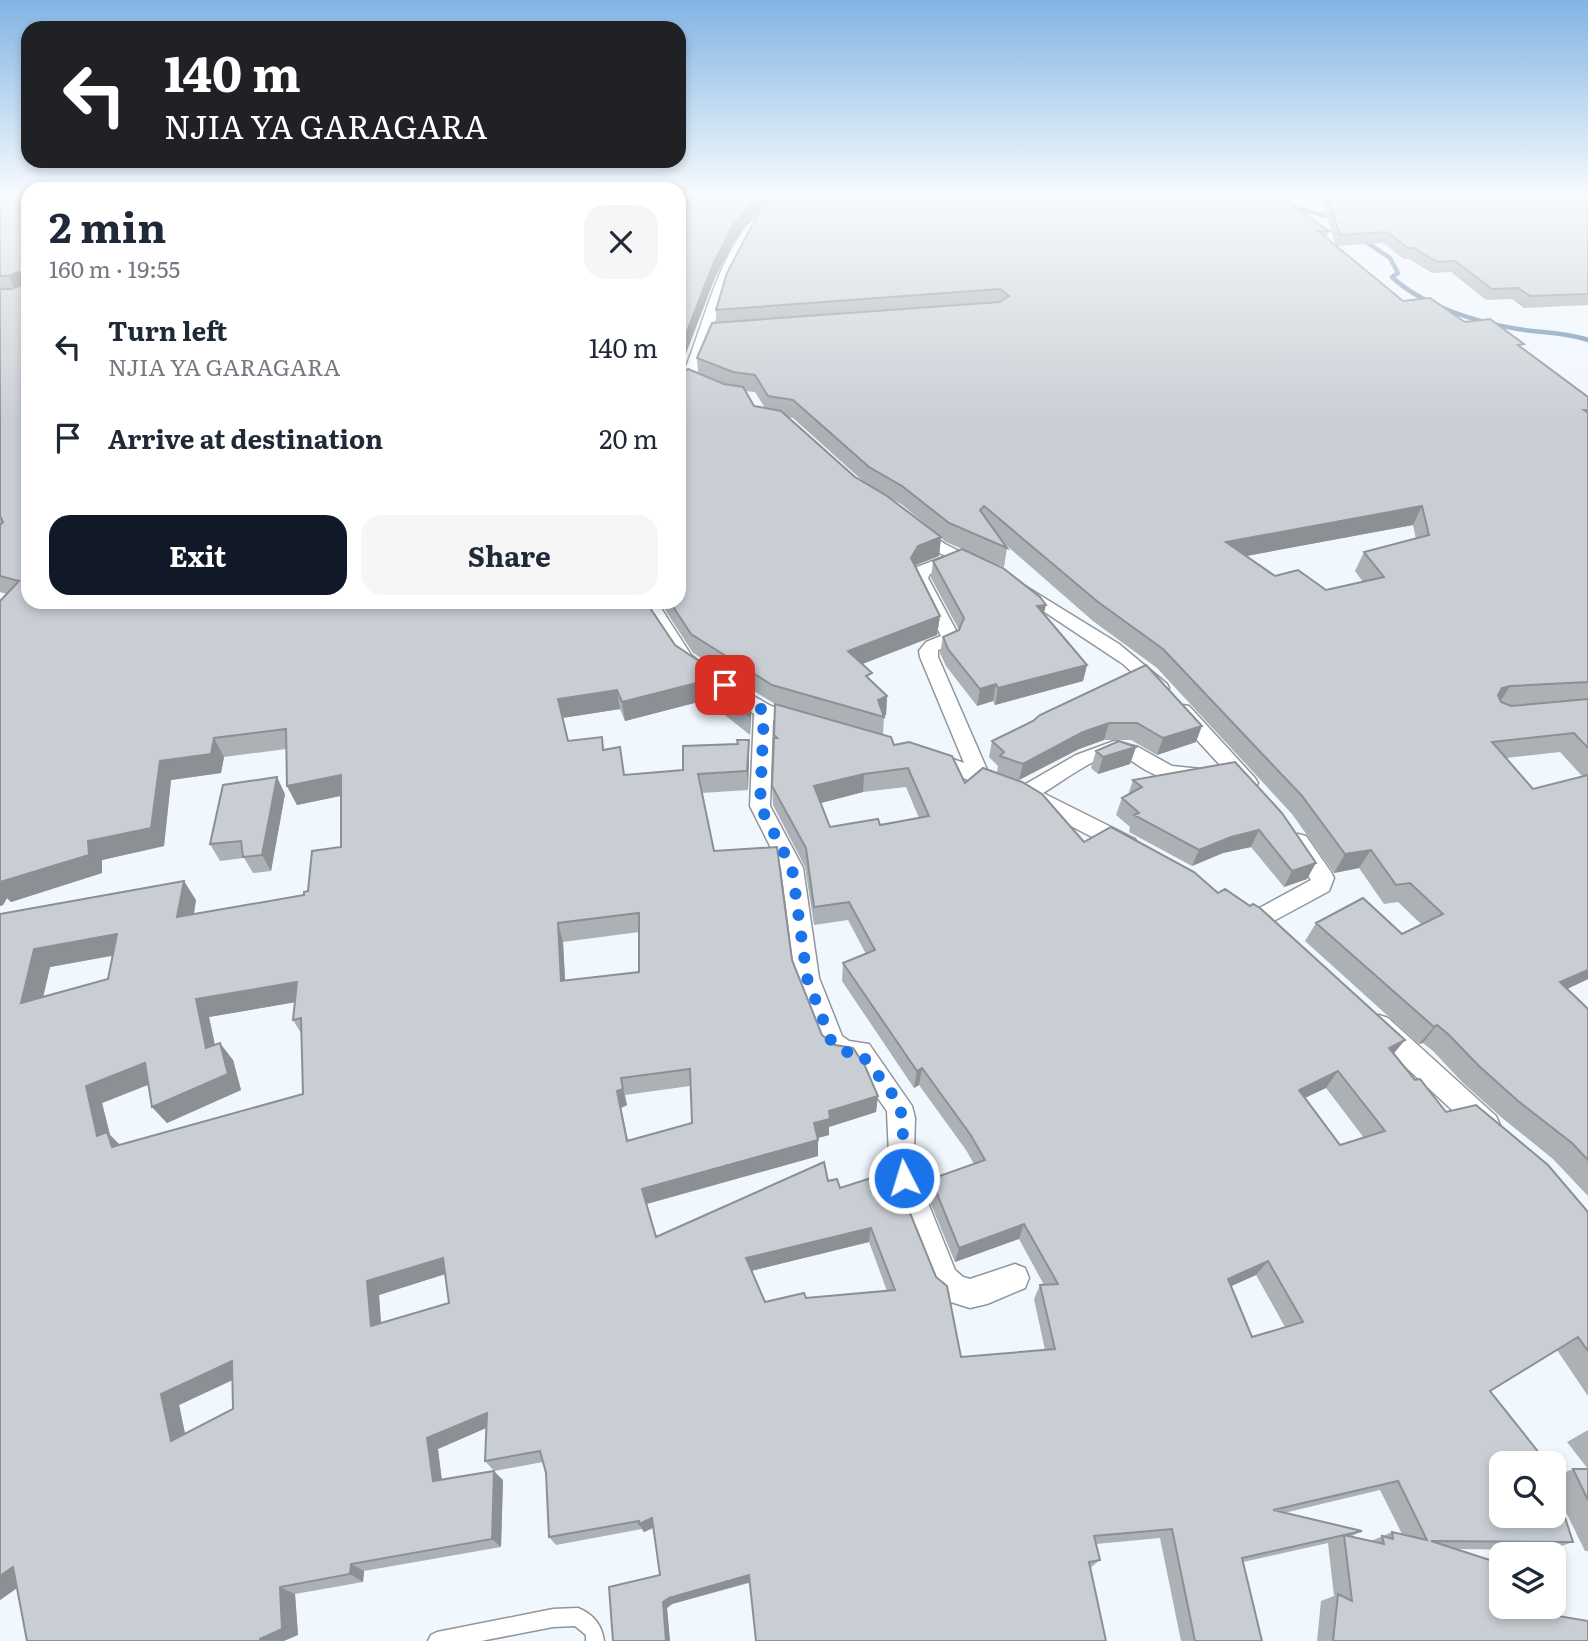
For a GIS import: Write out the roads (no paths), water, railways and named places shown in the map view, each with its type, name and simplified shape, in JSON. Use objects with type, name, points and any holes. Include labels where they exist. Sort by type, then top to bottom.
[{"type":"street","points":[[686,377],[712,333],[719,288],[728,272]]},
{"type":"street","points":[[686,383],[708,387]]},
{"type":"street","points":[[902,517],[939,547],[1002,575],[1049,611],[1102,639],[1147,674],[1256,792]]},
{"type":"street","points":[[960,557],[923,571],[920,578],[950,636],[950,640],[932,646],[928,651],[929,657],[981,777]]},
{"type":"street","points":[[653,609],[685,659],[764,711],[817,726]]},
{"type":"street","points":[[764,711],[760,806],[792,868],[807,978],[832,1043],[845,1052],[860,1052],[899,1106],[902,1118],[901,1152],[904,1178],[945,1280],[955,1292],[969,1295],[1016,1278]]},
{"type":"street","points":[[1026,793],[1096,754],[1113,748],[1127,750],[1170,775],[1194,774],[1229,763]]},
{"type":"street","points":[[910,753],[1026,793],[1146,855]]},
{"type":"street","points":[[1260,918],[1321,885],[1323,878],[1320,872],[1291,832]]},
{"type":"street","points":[[1237,906],[1260,918],[1280,936]]},
{"type":"street","points":[[1359,1008],[1500,1136]]},
{"type":"lane","points":[[437,1641],[553,1618],[578,1617],[594,1631],[594,1641]]},
{"type":"waterway","points":[[1397,272],[1392,277],[1405,287],[1451,311],[1502,326],[1571,335],[1588,340]]}]
